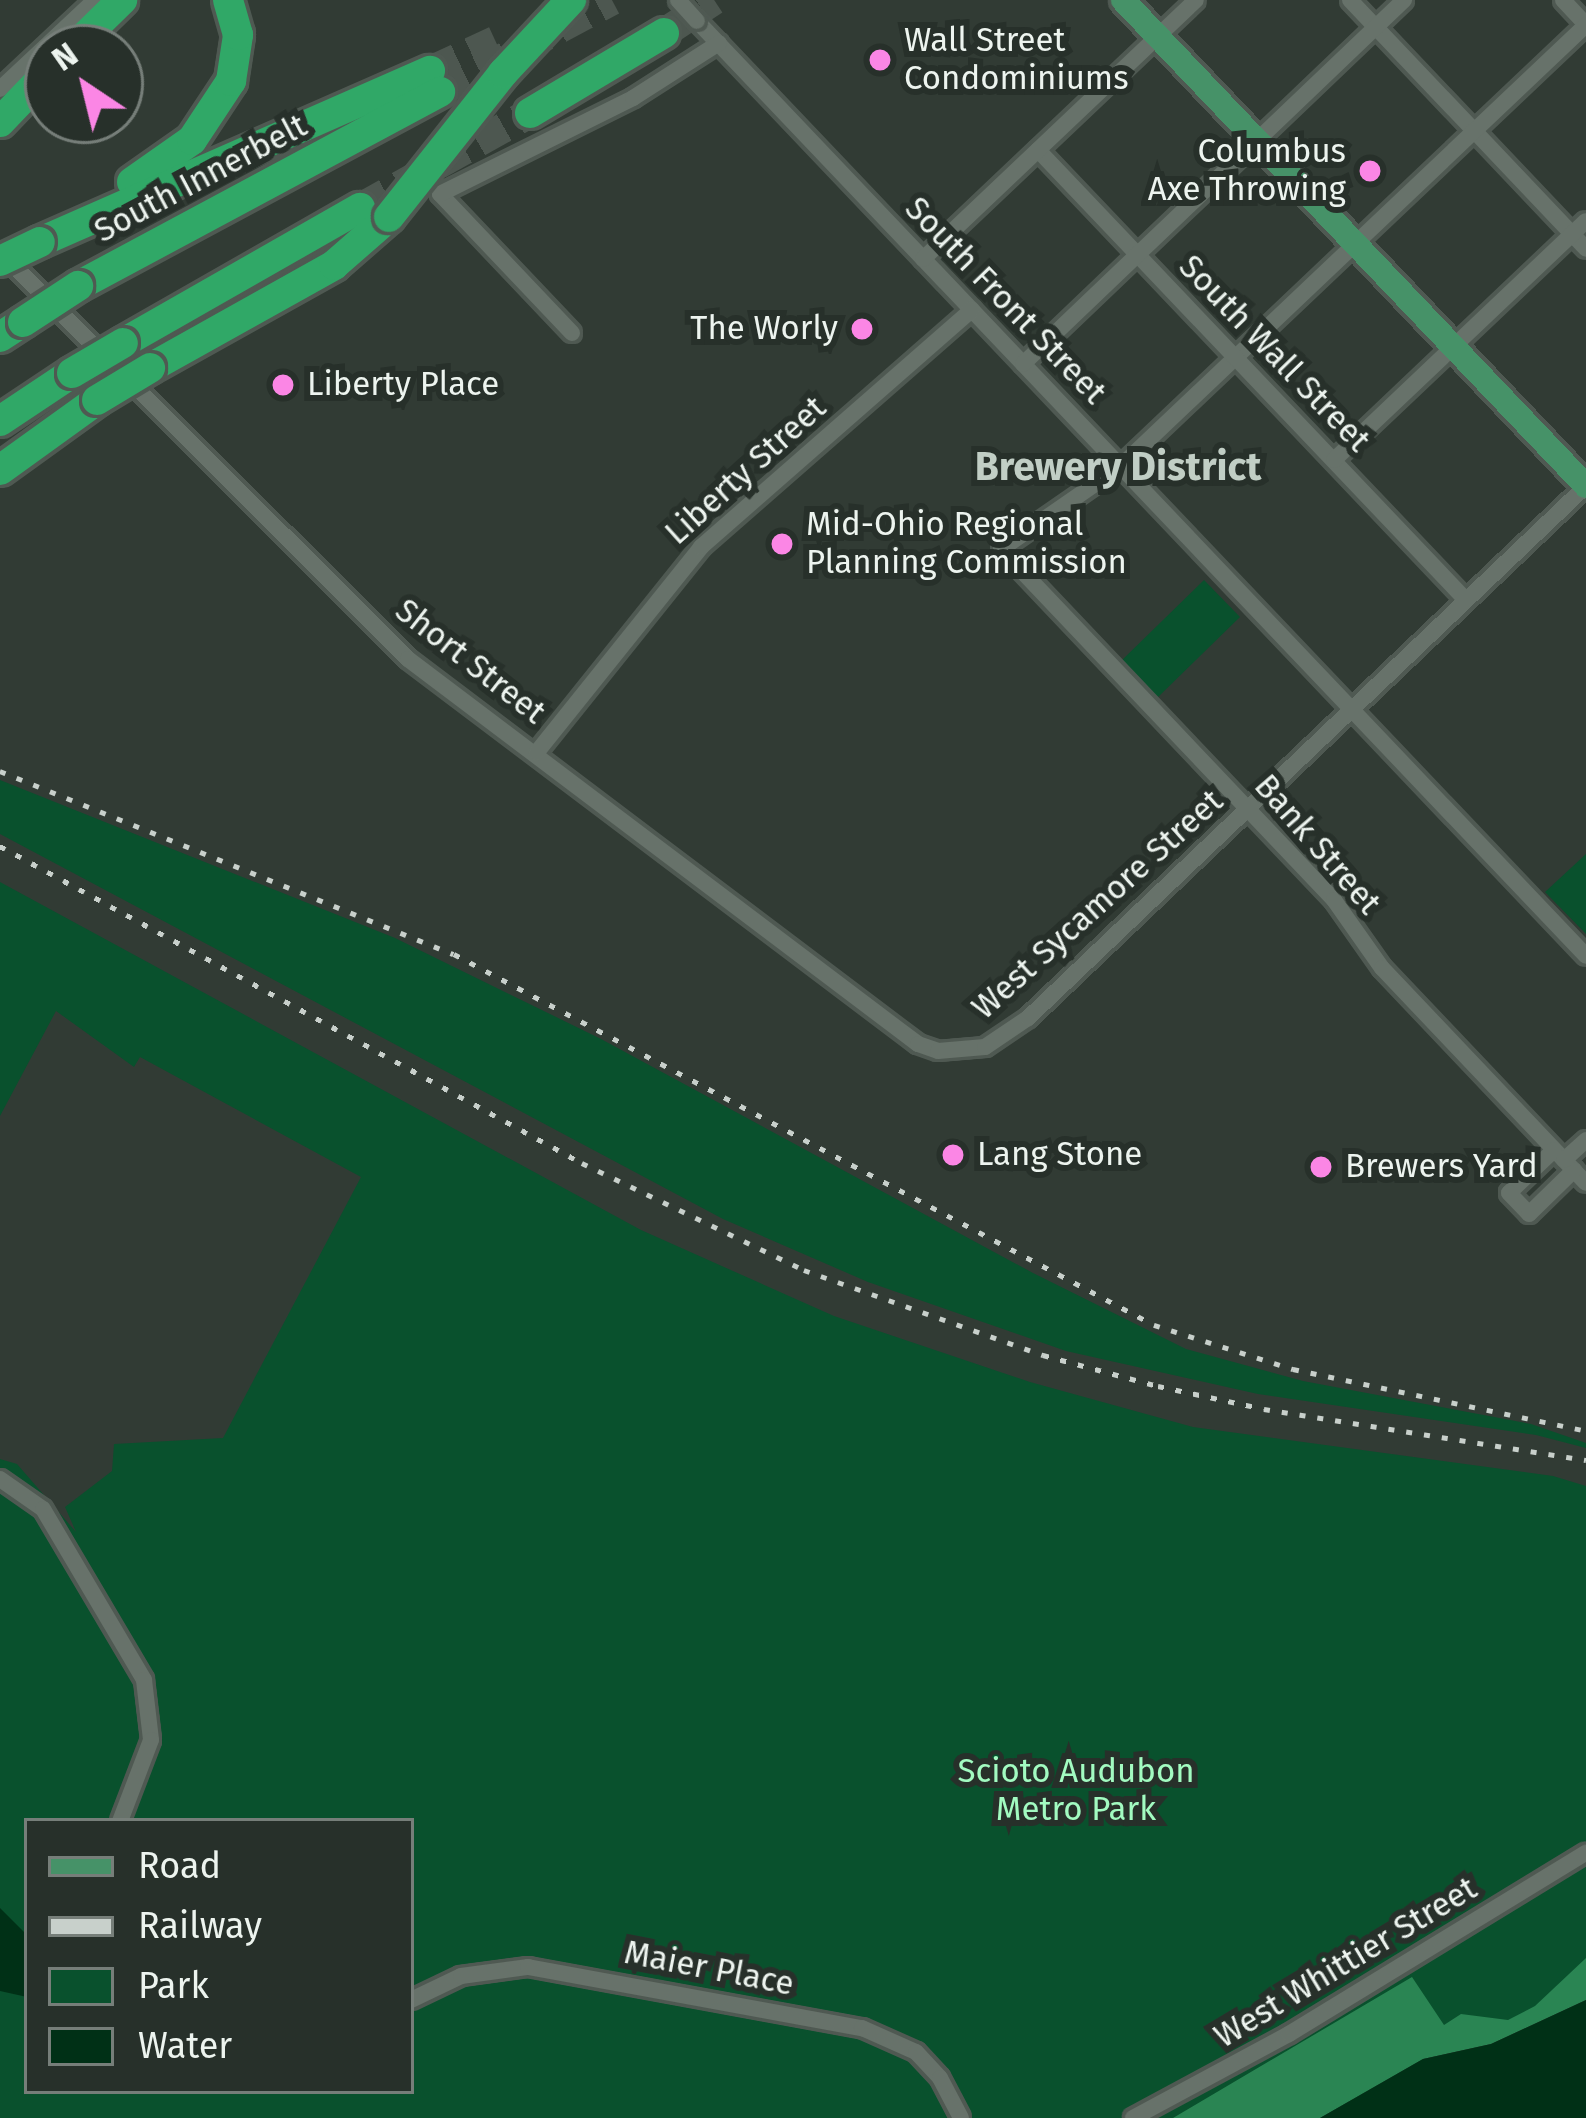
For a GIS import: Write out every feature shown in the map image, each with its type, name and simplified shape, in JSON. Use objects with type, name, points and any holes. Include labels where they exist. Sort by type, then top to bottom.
[{"type":"highway","points":[[98,24],[122,0]]},
{"type":"highway","points":[[0,257],[80,222],[173,155],[206,124],[231,81],[238,56],[227,0]]},
{"type":"highway","points":[[0,470],[150,368],[334,265],[375,213],[571,0]]},
{"type":"highway","points":[[530,113],[664,33]]},
{"type":"highway","name":"South Innerbelt","points":[[12,330],[78,286],[435,81],[80,222]]},
{"type":"highway","points":[[0,122],[12,92]]},
{"type":"highway","points":[[0,421],[123,343],[375,213]]},
{"type":"main road","points":[[1123,0],[1586,486]]},
{"type":"street","points":[[12,92],[94,0]]},
{"type":"street","name":"South Front Street","points":[[678,0],[1586,956]]},
{"type":"street","points":[[923,259],[1196,0]]},
{"type":"street","points":[[1351,0],[1474,130],[1579,227],[1586,249]]},
{"type":"street","points":[[1023,364],[1404,0]]},
{"type":"street","points":[[1121,466],[1586,25],[1562,0]]},
{"type":"street","points":[[572,333],[440,194],[633,98],[719,43]]},
{"type":"street","name":"South Wall Street","points":[[1038,150],[1466,600]]},
{"type":"street","points":[[1334,460],[1579,227]]},
{"type":"street","name":"Short Street","points":[[0,257],[399,651],[919,1044],[955,1053]]},
{"type":"street","name":"Liberty Street","points":[[537,752],[701,547],[972,310]]},
{"type":"street","name":"Bank Street","points":[[1121,466],[1001,549],[1349,917],[1382,968],[1570,1166]]},
{"type":"street","name":"West Sycamore Street","points":[[955,1053],[998,1041],[1028,1018],[1586,486]]},
{"type":"street","points":[[1570,1166],[1586,1140]]},
{"type":"street","points":[[0,1479],[44,1509],[144,1680],[151,1740],[121,1818]]},
{"type":"street","name":"West Whittier Street","points":[[1133,2118],[1289,2034],[1586,1853]]},
{"type":"street","name":"Maier Place","points":[[414,1999],[461,1976],[528,1967],[862,2028],[916,2052],[940,2078],[962,2118]]},
{"type":"green space","points":[[1204,580],[1240,617],[1155,700],[1119,663]]},
{"type":"green space","points":[[0,780],[395,938],[601,1039],[1033,1273],[1186,1349],[1303,1381],[1531,1424],[1586,1443],[1586,1448],[1536,1435],[1258,1394],[1066,1351],[868,1282],[723,1219],[0,834]]},
{"type":"green space","points":[[1586,854],[1586,934],[1545,892]]},
{"type":"green space","name":"Scioto Audubon Metro Park","points":[[0,882],[641,1230],[834,1316],[1030,1382],[1193,1427],[1553,1476],[1586,1486],[1586,2000],[1423,2059],[1320,2118],[0,2118],[0,1459],[17,1464],[76,1532],[65,1507],[112,1471],[114,1444],[223,1438],[361,1177],[140,1057],[134,1067],[56,1011],[0,1116]]},
{"type":"shaded area","points":[[1586,1958],[1586,2000],[1491,2044],[1423,2059],[1320,2118],[1173,2118],[1412,1977],[1444,2025],[1461,2014],[1508,2020],[1535,2006]]},
{"type":"water","points":[[0,1908],[24,1932],[24,1996],[0,1991]]},
{"type":"water","points":[[1586,2000],[1586,2118],[1320,2118],[1423,2059],[1491,2044]]},
{"type":"tunnel","points":[[440,92],[612,0]]},
{"type":"tunnel","points":[[664,33],[714,0]]},
{"type":"tunnel","points":[[430,71],[495,41]]},
{"type":"tunnel","points":[[360,208],[530,113]]},
{"type":"railway","points":[[0,771],[454,954],[1154,1325],[1293,1369],[1586,1431]]},
{"type":"railway","points":[[0,846],[582,1163],[804,1270],[1043,1355],[1158,1386],[1264,1409],[1586,1460]]},
{"type":"place","name":"Wall Street Condominiums","points":[[880,60]]},
{"type":"place","name":"Columbus Axe Throwing","points":[[1370,171]]},
{"type":"place","name":"The Worly","points":[[862,329]]},
{"type":"place","name":"Liberty Place","points":[[283,385]]},
{"type":"place","name":"Mid-Ohio Regional Planning Commission","points":[[782,544]]},
{"type":"place","name":"Lang Stone","points":[[953,1155]]},
{"type":"place","name":"Brewers Yard","points":[[1321,1167]]},
{"type":"district","name":"Brewery District","points":[[1118,467]]}]
